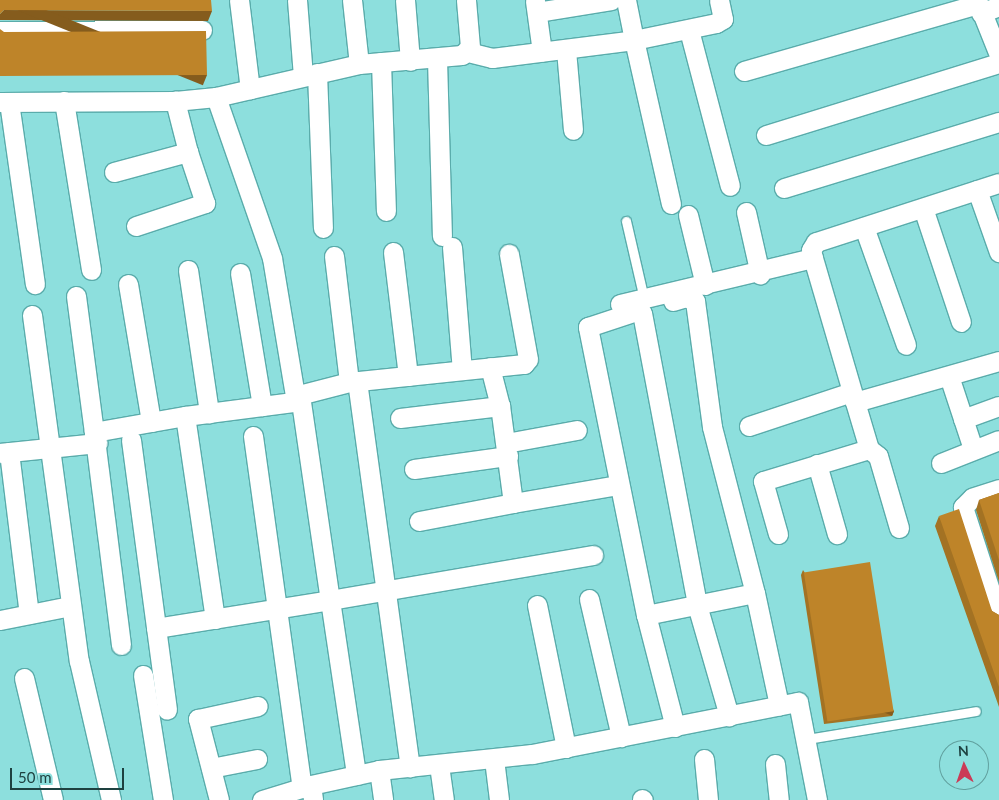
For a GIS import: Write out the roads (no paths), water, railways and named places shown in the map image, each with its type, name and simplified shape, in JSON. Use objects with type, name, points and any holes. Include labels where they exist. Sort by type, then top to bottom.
[{"type":"street","points":[[239,0],[250,89]]},
{"type":"street","points":[[297,0],[310,74],[323,228]]},
{"type":"street","points":[[352,0],[359,64]]},
{"type":"street","points":[[405,0],[410,61]]},
{"type":"street","points":[[466,0],[468,52]]},
{"type":"street","points":[[542,52],[536,6],[610,0]]},
{"type":"street","points":[[626,0],[671,204]]},
{"type":"street","points":[[35,284],[5,102],[175,101],[216,97],[359,64],[436,59],[468,52],[492,58],[566,50],[689,30],[723,19],[719,0]]},
{"type":"street","points":[[979,6],[999,55]]},
{"type":"street","points":[[744,71],[979,6],[999,6]]},
{"type":"street","points":[[0,31],[202,30]]},
{"type":"street","points":[[689,30],[730,186]]},
{"type":"street","points":[[566,50],[573,130]]},
{"type":"street","points":[[436,59],[447,241],[462,370]]},
{"type":"street","points":[[381,62],[386,211]]},
{"type":"street","points":[[766,135],[999,63]]},
{"type":"street","points":[[216,97],[272,258],[298,396],[356,775]]},
{"type":"street","points":[[64,101],[91,270]]},
{"type":"street","points":[[136,226],[205,203],[188,152],[175,101]]},
{"type":"street","points":[[784,188],[999,122]]},
{"type":"street","points":[[114,172],[188,152]]},
{"type":"street","points":[[899,528],[878,456],[869,449],[810,250],[816,242],[999,183]]},
{"type":"street","points":[[977,190],[999,252]]},
{"type":"street","points":[[922,208],[960,322]]},
{"type":"street","points":[[746,212],[760,274]]},
{"type":"street","points":[[688,215],[706,285]]},
{"type":"street","points":[[864,227],[906,345]]},
{"type":"street","points":[[393,252],[408,376]]},
{"type":"street","points":[[29,614],[4,452],[51,448],[151,422],[185,416],[293,402],[298,396],[353,381],[524,364],[528,359],[509,254]]},
{"type":"street","points":[[334,256],[388,592],[410,767]]},
{"type":"street","points":[[675,727],[646,615],[618,485],[588,327],[642,305],[706,285],[760,274],[813,258]]},
{"type":"street","points":[[188,270],[209,413]]},
{"type":"street","points":[[240,273],[262,406]]},
{"type":"street","points":[[128,284],[151,422]]},
{"type":"street","points":[[76,296],[121,645]]},
{"type":"street","points":[[598,309],[642,305],[686,297],[695,301],[712,426],[755,594],[779,706]]},
{"type":"street","points":[[642,305],[697,605],[729,716]]},
{"type":"street","points":[[32,315],[51,448],[70,606],[112,800]]},
{"type":"street","points":[[749,426],[853,397],[949,376],[999,361]]},
{"type":"street","points":[[490,367],[500,406],[513,503]]},
{"type":"street","points":[[949,376],[973,450]]},
{"type":"street","points":[[400,418],[500,406]]},
{"type":"street","points":[[963,419],[999,406]]},
{"type":"street","points":[[185,416],[215,619]]},
{"type":"street","points":[[414,470],[507,450],[577,430]]},
{"type":"street","points":[[253,436],[275,609],[309,791]]},
{"type":"street","points":[[131,440],[167,710]]},
{"type":"street","points":[[941,463],[999,440]]},
{"type":"street","points":[[778,534],[763,481],[869,449]]},
{"type":"street","points":[[817,464],[838,534]]},
{"type":"street","points":[[419,520],[618,485]]},
{"type":"street","points":[[999,488],[972,498],[963,507],[999,618]]},
{"type":"street","points":[[156,628],[388,592],[593,555]]},
{"type":"street","points":[[646,615],[755,594]]},
{"type":"street","points":[[589,599],[621,736]]},
{"type":"street","points":[[537,605],[566,748]]},
{"type":"street","points":[[0,620],[70,606]]},
{"type":"street","points":[[143,675],[163,800]]},
{"type":"street","points":[[24,678],[53,800]]},
{"type":"street","points":[[262,800],[309,791],[356,775],[379,770],[494,759],[566,748],[799,702],[817,800]]},
{"type":"street","points":[[219,800],[198,719],[258,706]]},
{"type":"street","points":[[704,758],[708,800]]},
{"type":"street","points":[[211,768],[257,759]]},
{"type":"street","points":[[494,759],[499,800]]},
{"type":"street","points":[[775,764],[779,800]]},
{"type":"street","points":[[439,765],[444,800]]},
{"type":"street","points":[[379,770],[383,800]]},
{"type":"lane","points":[[626,221],[642,305]]},
{"type":"lane","points":[[806,739],[976,711]]}]
